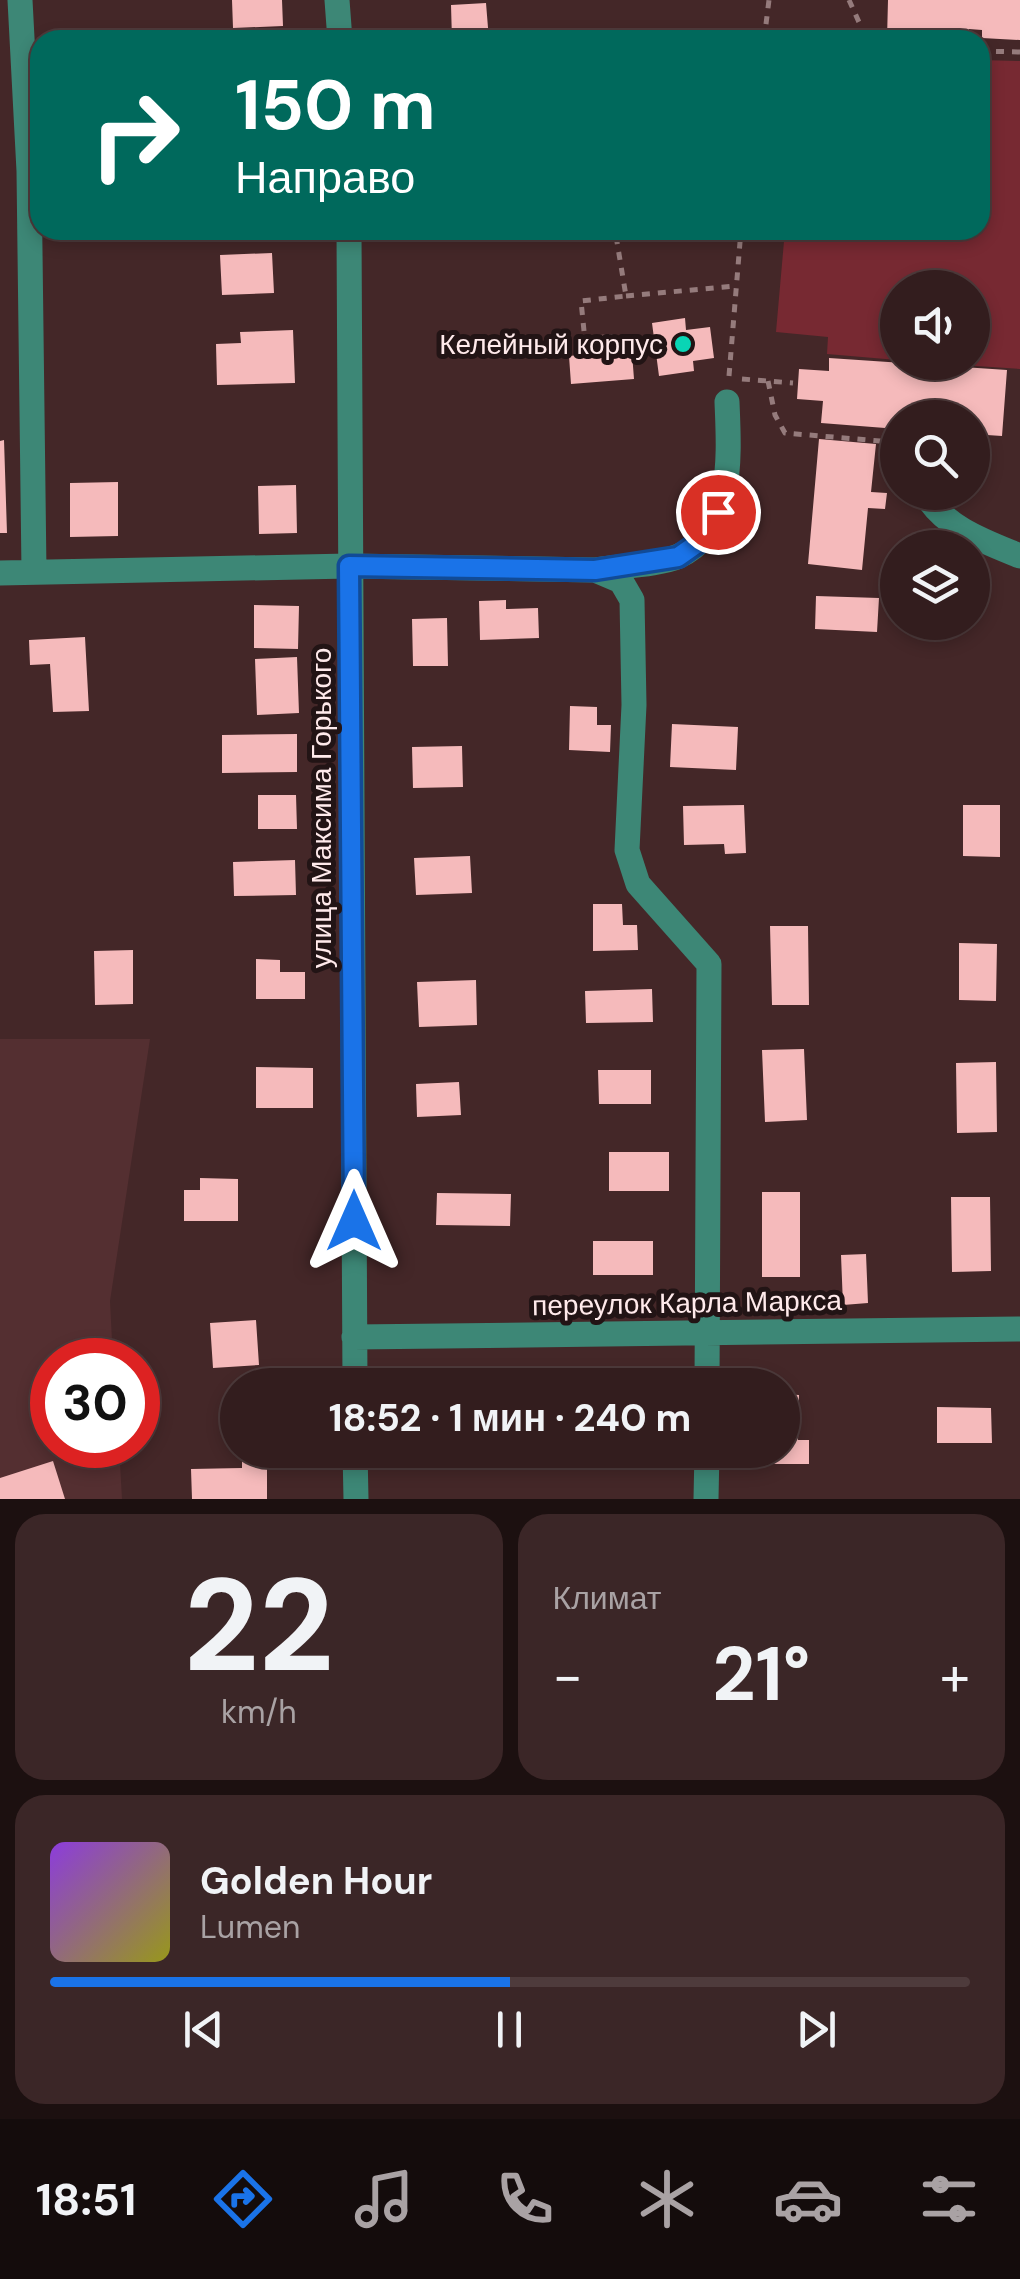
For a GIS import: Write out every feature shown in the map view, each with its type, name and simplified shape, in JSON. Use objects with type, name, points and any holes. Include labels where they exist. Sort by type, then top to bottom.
[{"type":"street","points":[[20,0],[29,171],[34,572]]},
{"type":"street","points":[[337,0],[339,30]]},
{"type":"street","name":"улица Максима Горького","points":[[350,240],[355,1368]]},
{"type":"street","points":[[0,573],[349,566],[595,570],[678,557],[705,538],[718,512],[729,458],[728,390]]},
{"type":"street","points":[[934,510],[982,540],[1020,556]]},
{"type":"street","points":[[595,570],[621,581],[632,600],[634,705],[627,850],[638,884],[709,964],[707,1368]]},
{"type":"street","name":"переулок Карла Маркса","points":[[354,1337],[1020,1329]]},
{"type":"street","points":[[355,1468],[356,1499]]},
{"type":"street","points":[[706,1499],[707,1468]]},
{"type":"path","points":[[765,30],[769,0]]},
{"type":"path","points":[[850,0],[864,30]]},
{"type":"path","points":[[990,51],[1020,52]]},
{"type":"path","points":[[618,240],[626,296]]},
{"type":"path","points":[[740,240],[728,390],[768,380],[793,382]]},
{"type":"path","points":[[584,331],[581,301],[734,286]]},
{"type":"path","points":[[768,380],[775,415],[786,433],[880,441]]},
{"type":"shaded area","points":[[990,60],[1020,61],[1020,369],[990,367],[990,270],[880,270],[880,359],[827,354],[828,337],[776,332],[784,240],[990,240]]},
{"type":"shaded area","points":[[0,1039],[150,1039],[110,1301],[112,1338],[30,1338],[30,1468],[120,1468],[122,1499],[0,1499]]},
{"type":"building","points":[[232,0],[282,0],[283,26],[233,28]]},
{"type":"building","points":[[888,0],[1020,0],[1020,40],[990,38],[990,30],[887,30]]},
{"type":"building","points":[[486,3],[488,30],[452,30],[451,5]]},
{"type":"building","points":[[272,253],[274,293],[222,295],[220,255]]},
{"type":"building","name":"Келейный корпус","points":[[685,318],[686,330],[710,327],[714,358],[693,361],[694,371],[659,376],[652,323]]},
{"type":"building","points":[[293,330],[295,383],[217,385],[216,344],[241,343],[240,332]]},
{"type":"building","name":"Келейный корпус","points":[[614,334],[615,354],[632,353],[634,379],[571,384],[569,356],[588,354],[587,336]]},
{"type":"building","points":[[829,358],[880,361],[880,380],[990,380],[990,369],[1007,370],[1002,436],[990,435],[990,400],[880,400],[880,428],[821,423],[823,401],[797,399],[799,369],[829,371]]},
{"type":"building","points":[[819,439],[876,444],[871,492],[880,493],[880,509],[868,508],[862,570],[808,564]]},
{"type":"building","points":[[4,440],[7,533],[0,533],[0,441]]},
{"type":"building","points":[[118,482],[118,536],[70,537],[70,483]]},
{"type":"building","points":[[296,485],[297,533],[259,534],[258,486]]},
{"type":"building","points":[[816,596],[879,598],[877,632],[815,629]]},
{"type":"building","points":[[506,600],[506,609],[538,608],[539,638],[480,640],[479,601]]},
{"type":"building","points":[[254,605],[299,606],[298,649],[254,648]]},
{"type":"building","points":[[447,618],[448,666],[413,666],[412,619]]},
{"type":"building","points":[[85,637],[89,711],[53,712],[50,664],[30,665],[29,640]]},
{"type":"building","points":[[297,657],[299,713],[257,715],[255,659]]},
{"type":"building","points":[[570,706],[597,707],[597,725],[611,725],[610,752],[569,750]]},
{"type":"building","points":[[672,724],[738,727],[736,770],[670,767]]},
{"type":"building","points":[[297,734],[297,772],[222,773],[222,735]]},
{"type":"building","points":[[462,746],[463,787],[413,788],[412,747]]},
{"type":"building","points":[[258,795],[296,795],[297,829],[258,829]]},
{"type":"building","points":[[744,805],[746,853],[725,854],[724,844],[684,845],[683,806]]},
{"type":"building","points":[[963,805],[1000,805],[1000,857],[963,856]]},
{"type":"building","points":[[470,856],[472,893],[416,895],[414,858]]},
{"type":"building","points":[[295,860],[296,895],[234,896],[233,862]]},
{"type":"building","points":[[593,904],[622,904],[623,925],[637,925],[638,950],[593,951]]},
{"type":"building","points":[[770,926],[808,926],[809,1005],[772,1005]]},
{"type":"building","points":[[959,943],[997,944],[996,1001],[959,1000]]},
{"type":"building","points":[[133,950],[133,1004],[95,1005],[94,951]]},
{"type":"building","points":[[256,959],[280,960],[280,972],[305,972],[305,999],[256,999]]},
{"type":"building","points":[[476,980],[477,1025],[419,1027],[417,982]]},
{"type":"building","points":[[652,989],[653,1022],[586,1023],[585,991]]},
{"type":"building","points":[[804,1049],[807,1120],[765,1122],[762,1050]]},
{"type":"building","points":[[996,1062],[997,1132],[957,1133],[956,1063]]},
{"type":"building","points":[[256,1067],[313,1068],[313,1108],[256,1108]]},
{"type":"building","points":[[598,1070],[651,1070],[651,1104],[599,1104]]},
{"type":"building","points":[[459,1082],[461,1115],[417,1117],[416,1084]]},
{"type":"building","points":[[609,1152],[669,1152],[669,1191],[609,1191]]},
{"type":"building","points":[[200,1178],[238,1179],[238,1221],[184,1221],[184,1190],[200,1190]]},
{"type":"building","points":[[762,1192],[800,1192],[800,1277],[762,1277]]},
{"type":"building","points":[[437,1193],[511,1194],[510,1226],[436,1225]]},
{"type":"building","points":[[951,1197],[990,1197],[991,1271],[952,1272]]},
{"type":"building","points":[[593,1241],[653,1241],[653,1275],[593,1275]]},
{"type":"building","points":[[866,1254],[868,1303],[843,1305],[841,1255]]},
{"type":"building","points":[[256,1320],[259,1365],[213,1368],[210,1323]]},
{"type":"building","points":[[937,1407],[991,1408],[992,1443],[937,1443]]},
{"type":"building","points":[[800,1440],[809,1440],[809,1464],[800,1464]]},
{"type":"building","points":[[31,1468],[55,1468],[65,1499],[0,1499],[0,1478]]},
{"type":"building","points":[[267,1468],[267,1499],[192,1499],[191,1469]]},
{"type":"place","name":"Келейный корпус","points":[[683,344]]},
{"type":"route","points":[[354,1221],[349,566],[595,570],[678,557],[705,538],[718,512]]}]
